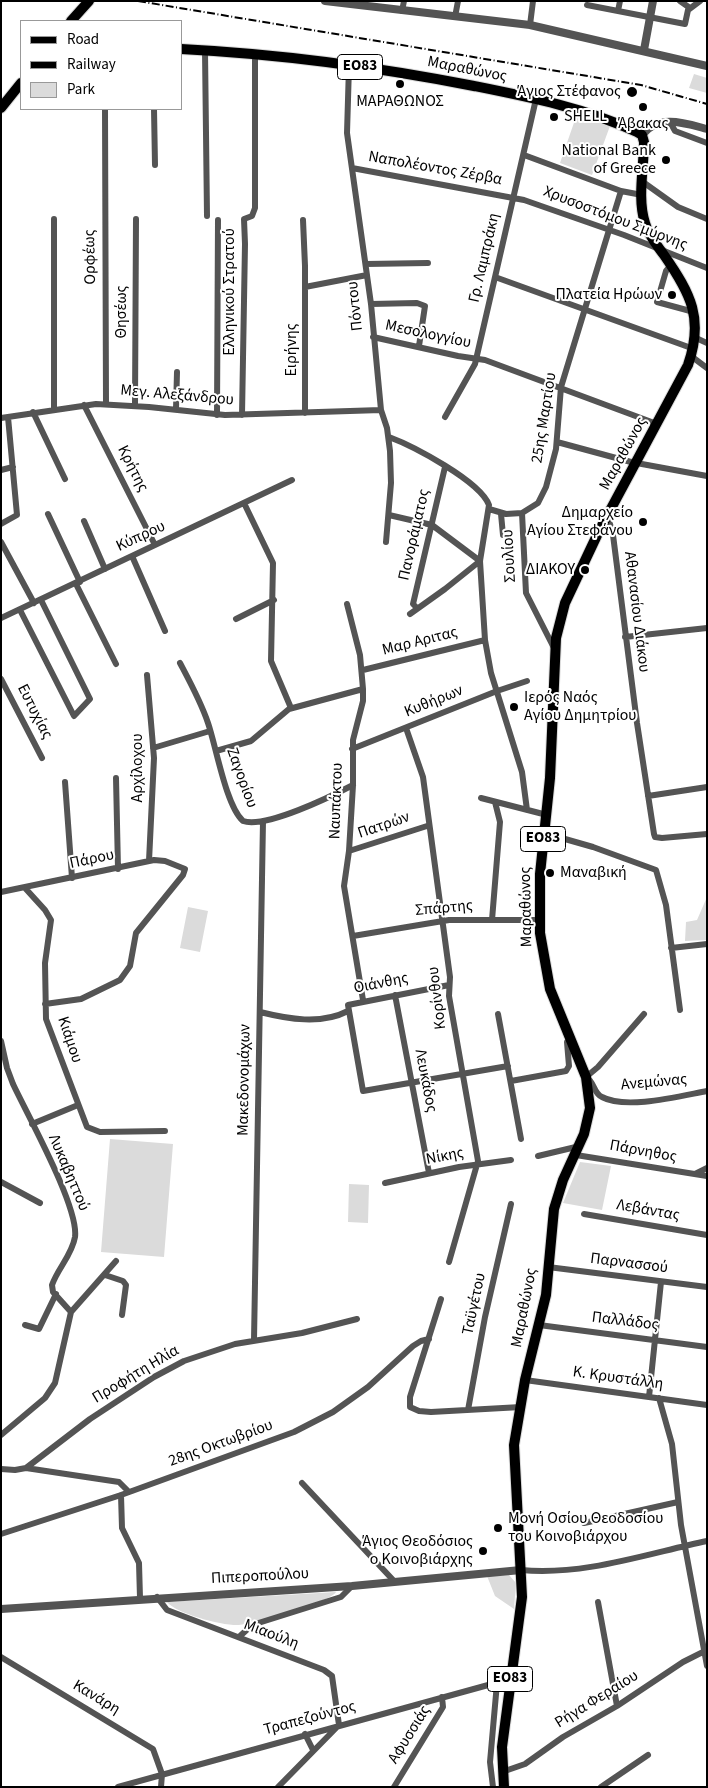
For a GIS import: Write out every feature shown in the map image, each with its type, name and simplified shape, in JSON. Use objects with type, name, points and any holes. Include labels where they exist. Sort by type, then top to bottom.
[{"type":"main road","points":[[72,20],[89,1]]},
{"type":"main road","name":"Μαραθώνος","points":[[182,49],[255,55],[416,76],[536,99],[613,121],[642,136]]},
{"type":"main road","points":[[1,108],[20,84]]},
{"type":"main road","points":[[642,136],[644,142],[642,212],[646,226],[685,288],[694,312],[693,348]]},
{"type":"main road","name":"Μαραθώνος","points":[[504,1787],[502,1747],[522,1597],[514,1445],[525,1380],[546,1295],[556,1202],[578,1150],[588,1122],[590,1108],[586,1076],[550,989],[544,962],[540,920],[558,623],[565,603],[605,519],[657,424],[693,348]]},
{"type":"street","points":[[325,1],[530,25],[707,66]]},
{"type":"street","points":[[402,11],[404,1]]},
{"type":"street","points":[[455,17],[458,1]]},
{"type":"street","points":[[530,25],[533,1]]},
{"type":"street","points":[[618,11],[620,1]]},
{"type":"street","points":[[644,50],[653,1]]},
{"type":"street","points":[[680,1],[690,8]]},
{"type":"street","points":[[587,5],[685,24],[690,8],[700,1]]},
{"type":"street","points":[[205,51],[207,216]]},
{"type":"street","name":"Ελληνικού Στρατού","points":[[242,415],[245,248],[243,226],[244,220],[252,216],[255,208],[255,55]]},
{"type":"street","name":"Πόντου","points":[[349,66],[347,133],[371,304],[381,410],[388,437],[391,462],[386,542]]},
{"type":"street","name":"Γρ. Λαμπράκη","points":[[445,417],[476,359],[536,99]]},
{"type":"street","name":"Ορφέως","points":[[104,110],[106,404]]},
{"type":"street","points":[[154,110],[155,164]]},
{"type":"street","points":[[642,136],[655,124],[670,122],[707,129]]},
{"type":"street","points":[[670,122],[675,131],[707,143]]},
{"type":"street","points":[[524,156],[571,171],[621,192],[642,195]]},
{"type":"street","name":"Ναπολέοντος Ζέρβα","points":[[352,168],[513,197]]},
{"type":"street","points":[[643,182],[678,207],[707,219]]},
{"type":"street","name":"25ης Μαρτίου","points":[[522,513],[534,506],[543,495],[549,480],[557,442],[561,388],[621,192]]},
{"type":"street","name":"Χρυσοστόμου Σμύρνης","points":[[513,197],[608,230],[707,268]]},
{"type":"street","points":[[54,219],[54,409]]},
{"type":"street","name":"Θησέως","points":[[135,406],[136,219]]},
{"type":"street","points":[[217,415],[218,220]]},
{"type":"street","name":"Ειρήνης","points":[[303,220],[305,413]]},
{"type":"street","points":[[366,264],[428,263]]},
{"type":"street","points":[[671,264],[666,271],[657,302],[694,312]]},
{"type":"street","points":[[305,287],[367,275]]},
{"type":"street","points":[[494,277],[693,348],[707,368]]},
{"type":"street","points":[[371,304],[417,303],[425,306],[419,346]]},
{"type":"street","name":"Μεσολογγίου","points":[[373,337],[485,360],[657,424]]},
{"type":"street","points":[[693,348],[707,343]]},
{"type":"street","points":[[176,410],[177,372]]},
{"type":"street","name":"Μεγ. Αλεξάνδρου","points":[[5,417],[84,405],[106,404],[217,415],[381,410]]},
{"type":"street","name":"Κρήτης","points":[[84,405],[155,545]]},
{"type":"street","points":[[33,412],[65,479]]},
{"type":"street","points":[[1,524],[17,516],[13,467],[5,417]]},
{"type":"street","points":[[388,437],[423,452],[482,493],[487,499],[489,509],[480,561],[485,640],[497,691],[522,772],[527,810]]},
{"type":"street","points":[[557,442],[636,463],[707,476]]},
{"type":"street","points":[[1,470],[13,467]]},
{"type":"street","name":"Πανοράματος","points":[[417,608],[413,604],[445,467]]},
{"type":"street","name":"Κύπρου","points":[[1,618],[292,480]]},
{"type":"street","points":[[244,503],[273,563],[274,600],[271,661],[291,708]]},
{"type":"street","points":[[489,509],[501,514],[522,513]]},
{"type":"street","name":"Σουλίου","points":[[522,513],[526,593],[555,650]]},
{"type":"street","points":[[48,514],[116,664]]},
{"type":"street","points":[[501,514],[503,535]]},
{"type":"street","points":[[389,515],[432,525],[480,561]]},
{"type":"street","name":"Αθανασίου Διάκου","points":[[605,519],[610,524],[613,535],[625,637],[655,837],[707,834]]},
{"type":"street","points":[[84,521],[105,569]]},
{"type":"street","points":[[1,542],[34,603]]},
{"type":"street","points":[[132,556],[165,631]]},
{"type":"street","points":[[410,614],[480,561]]},
{"type":"street","points":[[20,610],[74,716],[90,699],[41,600]]},
{"type":"street","points":[[236,619],[274,600]]},
{"type":"street","name":"Ναυπάκτου","points":[[347,604],[362,670],[363,701],[354,730],[352,749],[353,785],[349,851],[344,886],[363,1000]]},
{"type":"street","points":[[625,637],[707,628]]},
{"type":"street","name":"Μαρ Αριτας","points":[[362,670],[485,640]]},
{"type":"street","name":"Ζαγορίου","points":[[180,663],[210,731],[239,817],[247,822],[262,821],[302,808],[353,785]]},
{"type":"street","name":"Αρχίλοχου","points":[[148,675],[153,748],[149,861]]},
{"type":"street","name":"Ευτυχίας","points":[[1,679],[42,758]]},
{"type":"street","name":"Κυθήρων","points":[[352,749],[497,691],[527,681]]},
{"type":"street","points":[[216,751],[251,741],[291,708],[363,689]]},
{"type":"street","name":"Κορίνθου","points":[[406,728],[421,771],[450,977],[448,996],[478,1165],[449,1262]]},
{"type":"street","points":[[153,748],[210,731]]},
{"type":"street","points":[[116,778],[118,869]]},
{"type":"street","points":[[65,782],[72,878]]},
{"type":"street","points":[[648,796],[707,788]]},
{"type":"street","points":[[481,798],[547,814]]},
{"type":"street","points":[[492,920],[500,822],[495,802]]},
{"type":"street","name":"Μακεδονομάχων","points":[[254,1340],[262,821]]},
{"type":"street","name":"Πατρών","points":[[349,851],[428,826]]},
{"type":"street","points":[[544,833],[602,850],[656,870],[666,905],[680,1010]]},
{"type":"street","name":"Πάρου","points":[[1,892],[149,861],[162,860],[182,867],[185,870],[136,933],[130,966],[120,980],[81,999],[45,1004]]},
{"type":"street","name":"Κιάμου","points":[[25,888],[46,910],[51,920],[45,951],[47,1023],[87,1127],[95,1132],[165,1131]]},
{"type":"street","name":"Σπάρτης","points":[[353,936],[441,921],[540,920]]},
{"type":"street","points":[[671,948],[707,944]]},
{"type":"street","name":"Οιάνθης","points":[[260,1012],[294,1020],[334,1016],[363,1000],[448,985]]},
{"type":"street","name":"Λευκάδος","points":[[395,994],[429,1173]]},
{"type":"street","points":[[348,1008],[363,1091],[508,1066]]},
{"type":"street","points":[[498,1014],[522,1139]]},
{"type":"street","points":[[586,1076],[598,1067],[644,1014]]},
{"type":"street","points":[[511,1081],[566,1071],[569,1066],[567,1042],[570,1040]]},
{"type":"street","name":"Λυκαβηττού","points":[[1,1041],[7,1068],[69,1202],[75,1222],[72,1247],[52,1285],[56,1294]]},
{"type":"street","name":"Ανεμώνας","points":[[586,1076],[592,1081],[598,1094],[612,1101],[642,1101],[707,1091]]},
{"type":"street","points":[[32,1124],[78,1105]]},
{"type":"street","points":[[538,1156],[578,1150]]},
{"type":"street","name":"Πάρνηθος","points":[[578,1150],[707,1176]]},
{"type":"street","name":"Νίκης","points":[[385,1183],[429,1173],[511,1160]]},
{"type":"street","points":[[694,1174],[707,1168]]},
{"type":"street","points":[[1,1182],[40,1203]]},
{"type":"street","name":"Ταϋγέτου","points":[[468,1410],[485,1316],[511,1204]]},
{"type":"street","name":"Λεβάντας","points":[[584,1214],[707,1235]]},
{"type":"street","points":[[1,1435],[45,1398],[55,1383],[71,1312],[116,1261]]},
{"type":"street","name":"Παρνασσού","points":[[548,1267],[707,1287]]},
{"type":"street","points":[[105,1275],[123,1281],[126,1285],[122,1315]]},
{"type":"street","points":[[649,1396],[661,1282]]},
{"type":"street","points":[[25,1325],[39,1329],[56,1294],[71,1312]]},
{"type":"street","points":[[441,1299],[410,1397],[410,1407],[419,1411],[521,1407]]},
{"type":"street","name":"Προφήτη Ηλία","points":[[26,1468],[90,1419],[167,1370],[197,1356],[254,1340],[302,1333],[357,1319]]},
{"type":"street","name":"Παλλάδος","points":[[539,1325],[707,1347]]},
{"type":"street","name":"28ης Οκτωβρίου","points":[[1,1534],[121,1495],[294,1432],[333,1412],[368,1387],[413,1346],[421,1341],[429,1340]]},
{"type":"street","name":"Κ. Κρυστάλλη","points":[[525,1380],[707,1404]]},
{"type":"street","points":[[659,1398],[672,1444],[684,1546],[706,1650],[707,1666]]},
{"type":"street","points":[[1,1469],[15,1470],[26,1468],[119,1482],[128,1491]]},
{"type":"street","points":[[302,1483],[394,1581]]},
{"type":"street","points":[[121,1495],[122,1528],[139,1563],[140,1598]]},
{"type":"street","points":[[584,1523],[678,1502]]},
{"type":"street","points":[[521,1570],[542,1572],[574,1570],[707,1541]]},
{"type":"street","name":"Πιπεροπούλου","points":[[1,1609],[140,1598],[352,1586],[521,1570]]},
{"type":"street","points":[[239,1637],[252,1624],[337,1599],[346,1594],[352,1586]]},
{"type":"street","name":"Μιαούλη","points":[[156,1597],[167,1610],[239,1637],[332,1676],[335,1682],[338,1725]]},
{"type":"street","points":[[598,1602],[617,1706]]},
{"type":"street","name":"Ρήγα Φεραίου","points":[[502,1772],[525,1764],[563,1737],[617,1706],[683,1662],[706,1650]]},
{"type":"street","name":"Κανάρη","points":[[1,1657],[153,1749],[162,1774],[162,1787]]},
{"type":"street","name":"Τραπεζούντος","points":[[118,1787],[510,1679]]},
{"type":"street","points":[[493,1787],[490,1762],[497,1683]]},
{"type":"street","name":"Αφυσσιάς","points":[[394,1787],[443,1707],[442,1697]]},
{"type":"street","points":[[278,1787],[338,1725]]},
{"type":"street","points":[[305,1734],[313,1750]]},
{"type":"street","points":[[601,1787],[648,1755]]},
{"type":"green space","points":[[694,74],[707,78],[707,93],[689,88]]},
{"type":"green space","points":[[577,114],[610,126],[592,175],[560,163]]},
{"type":"green space","points":[[707,897],[707,940],[685,941],[686,922],[697,920]]},
{"type":"green space","points":[[188,907],[208,911],[200,952],[180,948]]},
{"type":"green space","points":[[110,1139],[173,1144],[164,1257],[101,1252]]},
{"type":"green space","points":[[580,1162],[611,1166],[602,1210],[563,1203]]},
{"type":"green space","points":[[349,1184],[369,1185],[368,1223],[348,1222]]},
{"type":"green space","points":[[509,1575],[516,1583],[514,1609],[495,1596],[487,1576]]},
{"type":"green space","points":[[336,1592],[321,1601],[307,1606],[239,1625],[222,1624],[190,1615],[167,1602]]},
{"type":"railway","points":[[138,1],[641,85],[707,104]]},
{"type":"place","name":"ΜΑΡΑΘΩΝΟΣ","points":[[400,84]]},
{"type":"place","name":"Άγιος Στέφανος","points":[[632,92]]},
{"type":"place","name":"Άβακας","points":[[643,107]]},
{"type":"place","name":"SHELL","points":[[554,117]]},
{"type":"place","name":"National Bank of Greece","points":[[666,160]]},
{"type":"place","name":"Πλατεία Ηρώων","points":[[672,295]]},
{"type":"place","name":"Δημαρχείο Αγίου Στεφάνου","points":[[643,522]]},
{"type":"place","name":"ΔΙΑΚΟΥ","points":[[585,570]]},
{"type":"place","name":"Ιερός Ναός Αγίου Δημητρίου","points":[[514,707]]},
{"type":"place","name":"Μαναβική","points":[[550,873]]},
{"type":"place","name":"Μονή Οσίου Θεοδοσίου του Κοινοβιάρχου","points":[[498,1528]]},
{"type":"place","name":"Άγιος Θεοδόσιος ο Κοινοβιάρχης","points":[[483,1551]]}]
